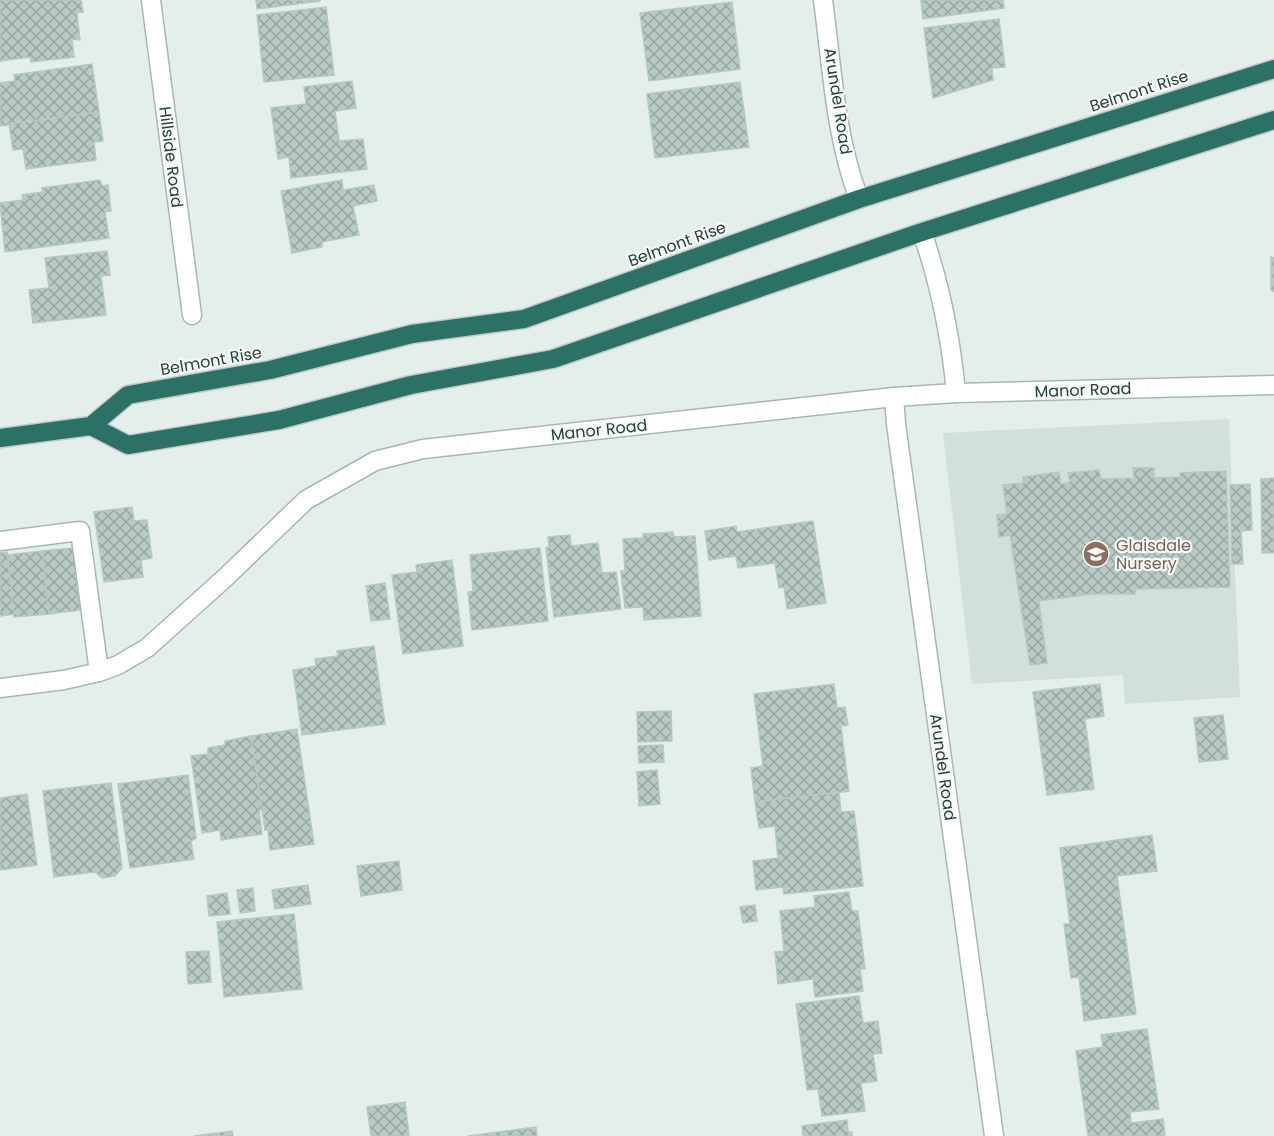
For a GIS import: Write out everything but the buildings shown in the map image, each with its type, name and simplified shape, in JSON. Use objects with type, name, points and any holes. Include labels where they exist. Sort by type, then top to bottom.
[{"type":"highway","name":"Belmont Rise","points":[[91,426],[128,395],[270,370],[412,334],[524,319],[860,200],[1274,69]]},
{"type":"highway","points":[[0,438],[91,426],[128,445],[279,420],[411,385],[553,359],[922,232],[1274,120]]},
{"type":"street","name":"Hillside Road","points":[[151,0],[192,315]]},
{"type":"street","name":"Arundel Road","points":[[823,0],[840,135],[860,200]]},
{"type":"street","points":[[922,232],[936,276],[956,393]]},
{"type":"street","name":"Manor Road","points":[[0,688],[64,680],[118,665],[147,648],[226,577],[306,500],[375,462],[423,449],[894,397],[956,393],[1274,385]]},
{"type":"street","name":"Arundel Road","points":[[894,397],[994,1136]]},
{"type":"street","points":[[0,541],[80,531],[99,672]]},
{"type":"shaded area","name":"Glaisdale Nursery","points":[[1229,419],[1240,697],[1125,704],[1123,675],[972,684],[943,433]]},
{"type":"place","name":"Glaisdale Nursery","points":[[1096,554]]}]
